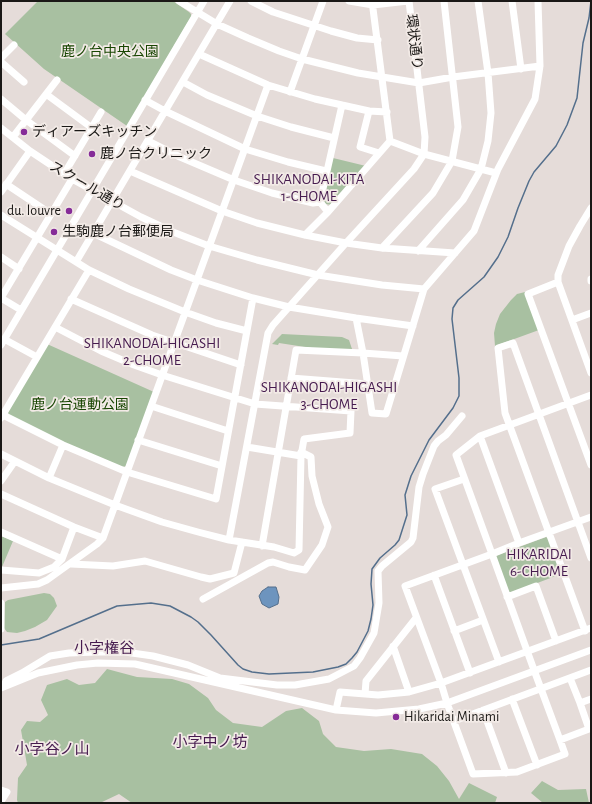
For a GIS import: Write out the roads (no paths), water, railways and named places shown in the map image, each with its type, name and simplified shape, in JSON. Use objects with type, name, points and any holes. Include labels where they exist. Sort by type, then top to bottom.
[{"type":"street","points":[[179,1],[217,24],[248,38],[302,59],[358,73],[419,83],[453,77],[540,66]]},
{"type":"street","points":[[37,357],[3,342],[204,1]]},
{"type":"street","points":[[76,262],[230,1]]},
{"type":"street","points":[[251,1],[273,12],[313,26],[357,38],[378,40]]},
{"type":"street","points":[[290,92],[323,1]]},
{"type":"street","points":[[349,1],[373,3],[408,1]]},
{"type":"street","name":"環状通り","points":[[408,1],[426,137],[424,154]]},
{"type":"street","points":[[382,248],[433,193],[452,161],[458,127],[444,1]]},
{"type":"street","points":[[418,250],[463,200],[481,169],[488,141],[491,113],[488,73],[478,1]]},
{"type":"street","points":[[512,1],[521,69]]},
{"type":"street","points":[[356,318],[372,412],[386,414],[424,289],[474,231],[496,173],[534,99],[540,66],[538,1]]},
{"type":"street","points":[[305,235],[328,212],[390,141],[373,3]]},
{"type":"street","points":[[1,58],[14,44]]},
{"type":"street","points":[[200,54],[268,85],[290,92],[369,111],[387,112]]},
{"type":"street","points":[[1,62],[24,82]]},
{"type":"street","points":[[13,137],[57,80]]},
{"type":"street","points":[[183,82],[207,95],[257,116],[291,127],[334,138]]},
{"type":"street","points":[[1,588],[38,584],[53,577],[103,538],[268,85]]},
{"type":"street","points":[[46,94],[92,128]]},
{"type":"street","points":[[1,99],[26,120],[75,156]]},
{"type":"street","points":[[146,100],[165,111],[245,149],[288,162],[326,171]]},
{"type":"street","points":[[328,212],[320,202],[342,105]]},
{"type":"street","points":[[369,111],[360,147],[379,153]]},
{"type":"street","points":[[64,174],[101,112]]},
{"type":"street","name":"スクール通り","points":[[1,128],[30,151],[72,179],[173,232],[209,246],[318,275],[382,285],[424,289]]},
{"type":"street","points":[[148,141],[180,157],[234,180],[272,193],[313,203],[320,202]]},
{"type":"street","points":[[390,141],[424,154],[496,173]]},
{"type":"street","points":[[1,192],[30,151]]},
{"type":"street","points":[[230,540],[268,333],[289,307],[414,169],[424,154]]},
{"type":"street","points":[[130,171],[222,211],[257,223],[305,235],[382,248],[455,252]]},
{"type":"street","points":[[21,310],[1,298],[72,179]]},
{"type":"street","points":[[6,184],[51,214]]},
{"type":"street","points":[[591,208],[569,246],[558,275],[558,282],[591,373]]},
{"type":"street","points":[[1,215],[88,270],[185,312],[216,323],[247,331]]},
{"type":"street","points":[[93,233],[143,258],[197,280],[253,298],[289,307],[413,326]]},
{"type":"street","points":[[1,257],[19,269]]},
{"type":"street","points":[[88,270],[2,417],[127,472],[216,499],[253,298]]},
{"type":"street","points":[[558,282],[528,294],[591,465]]},
{"type":"street","points":[[71,299],[123,324],[174,343],[241,365]]},
{"type":"street","points":[[572,320],[591,313]]},
{"type":"street","points":[[1,454],[49,478],[115,505],[162,522],[230,540],[274,547],[294,553],[299,550],[301,454],[304,439],[350,433],[351,411],[255,404],[162,375],[101,351],[54,327]]},
{"type":"street","points":[[336,710],[340,692],[378,695],[409,692],[470,673],[588,629],[549,533],[505,413],[498,348],[513,342],[591,558]]},
{"type":"street","points":[[262,546],[296,350],[403,356]]},
{"type":"street","points":[[291,378],[368,384]]},
{"type":"street","points":[[591,395],[509,424],[480,436],[456,455],[464,479],[492,554],[507,597],[565,754],[517,772],[473,774],[405,586],[434,576],[492,554],[519,543],[591,518]]},
{"type":"street","points":[[151,406],[228,431]]},
{"type":"street","points":[[158,669],[220,678],[282,685],[296,685],[329,678],[354,666],[374,633],[379,603],[378,571],[411,542],[413,538],[422,474],[438,440],[446,435],[462,416]]},
{"type":"street","points":[[480,436],[519,543]]},
{"type":"street","points":[[138,440],[222,466]]},
{"type":"street","points":[[49,478],[63,445]]},
{"type":"street","points":[[203,599],[268,563],[273,562],[305,570],[322,545],[328,527],[319,504],[312,476],[312,457],[301,454],[247,447]]},
{"type":"street","points":[[1,481],[15,462]]},
{"type":"street","points":[[464,479],[435,489],[499,662]]},
{"type":"street","points":[[1,494],[74,527],[103,538]]},
{"type":"street","points":[[1,570],[39,573],[54,567],[62,559],[74,527]]},
{"type":"street","points":[[1,532],[62,559]]},
{"type":"street","points":[[71,564],[113,566],[145,561],[210,579],[234,573],[242,542]]},
{"type":"street","points":[[434,576],[470,673]]},
{"type":"street","points":[[507,597],[536,586],[556,641]]},
{"type":"street","points":[[1,603],[1,630]]},
{"type":"street","points":[[365,694],[366,681],[416,618]]},
{"type":"street","points":[[454,631],[483,620]]},
{"type":"street","points":[[393,646],[409,692]]},
{"type":"street","points":[[1,687],[38,674],[77,665],[98,663],[135,664],[336,710],[376,714],[419,709],[447,702],[591,650]]},
{"type":"street","points":[[1,687],[6,681],[50,656],[90,652],[125,652],[153,656],[188,665],[220,678]]},
{"type":"street","points":[[454,721],[591,670]]},
{"type":"street","points":[[560,740],[589,729],[570,678]]},
{"type":"street","points":[[512,699],[536,765]]},
{"type":"street","points":[[580,703],[591,699]]},
{"type":"street","points":[[483,710],[506,773]]},
{"type":"street","points":[[1,790],[7,792],[2,800]]},
{"type":"water","points":[[268,587],[276,587],[279,597],[278,604],[269,608],[262,604],[259,596],[262,591]]},
{"type":"waterway","points":[[1,645],[39,639],[117,606],[151,603],[170,606],[191,617],[211,635],[238,665],[243,669],[252,672],[269,674],[313,672],[338,667],[346,664],[352,658],[357,652],[368,631],[371,619],[373,605],[371,584],[372,569],[380,558],[399,540],[407,515],[405,495],[411,476],[429,440],[453,408],[459,396],[459,378],[452,319],[453,308],[458,300],[484,277],[498,257],[508,237],[529,181],[534,172],[556,146],[567,125],[577,98],[583,43],[589,18],[591,1]]},
{"type":"place","name":"ディアーズキッチン","points":[[24,132]]},
{"type":"place","name":"鹿ノ台クリニック","points":[[92,154]]},
{"type":"place","name":"du. louvre","points":[[69,211]]},
{"type":"place","name":"生駒鹿ノ台郵便局","points":[[54,232]]},
{"type":"place","name":"Hikaridai Minami","points":[[396,717]]},
{"type":"district","name":"SHIKANODAI-KITA 1-CHOME","points":[[309,188]]},
{"type":"district","name":"SHIKANODAI-HIGASHI 2-CHOME","points":[[152,352]]},
{"type":"district","name":"SHIKANODAI-HIGASHI 3-CHOME","points":[[329,396]]},
{"type":"district","name":"HIKARIDAI 6-CHOME","points":[[539,562]]},
{"type":"district","name":"小字権谷","points":[[104,648]]},
{"type":"district","name":"小字中ノ坊","points":[[210,742]]},
{"type":"district","name":"小字谷ノ山","points":[[52,749]]},
{"type":"park label","name":"鹿ノ台中央公園","points":[[110,52]]},
{"type":"park label","name":"鹿ノ台運動公園","points":[[80,405]]}]
